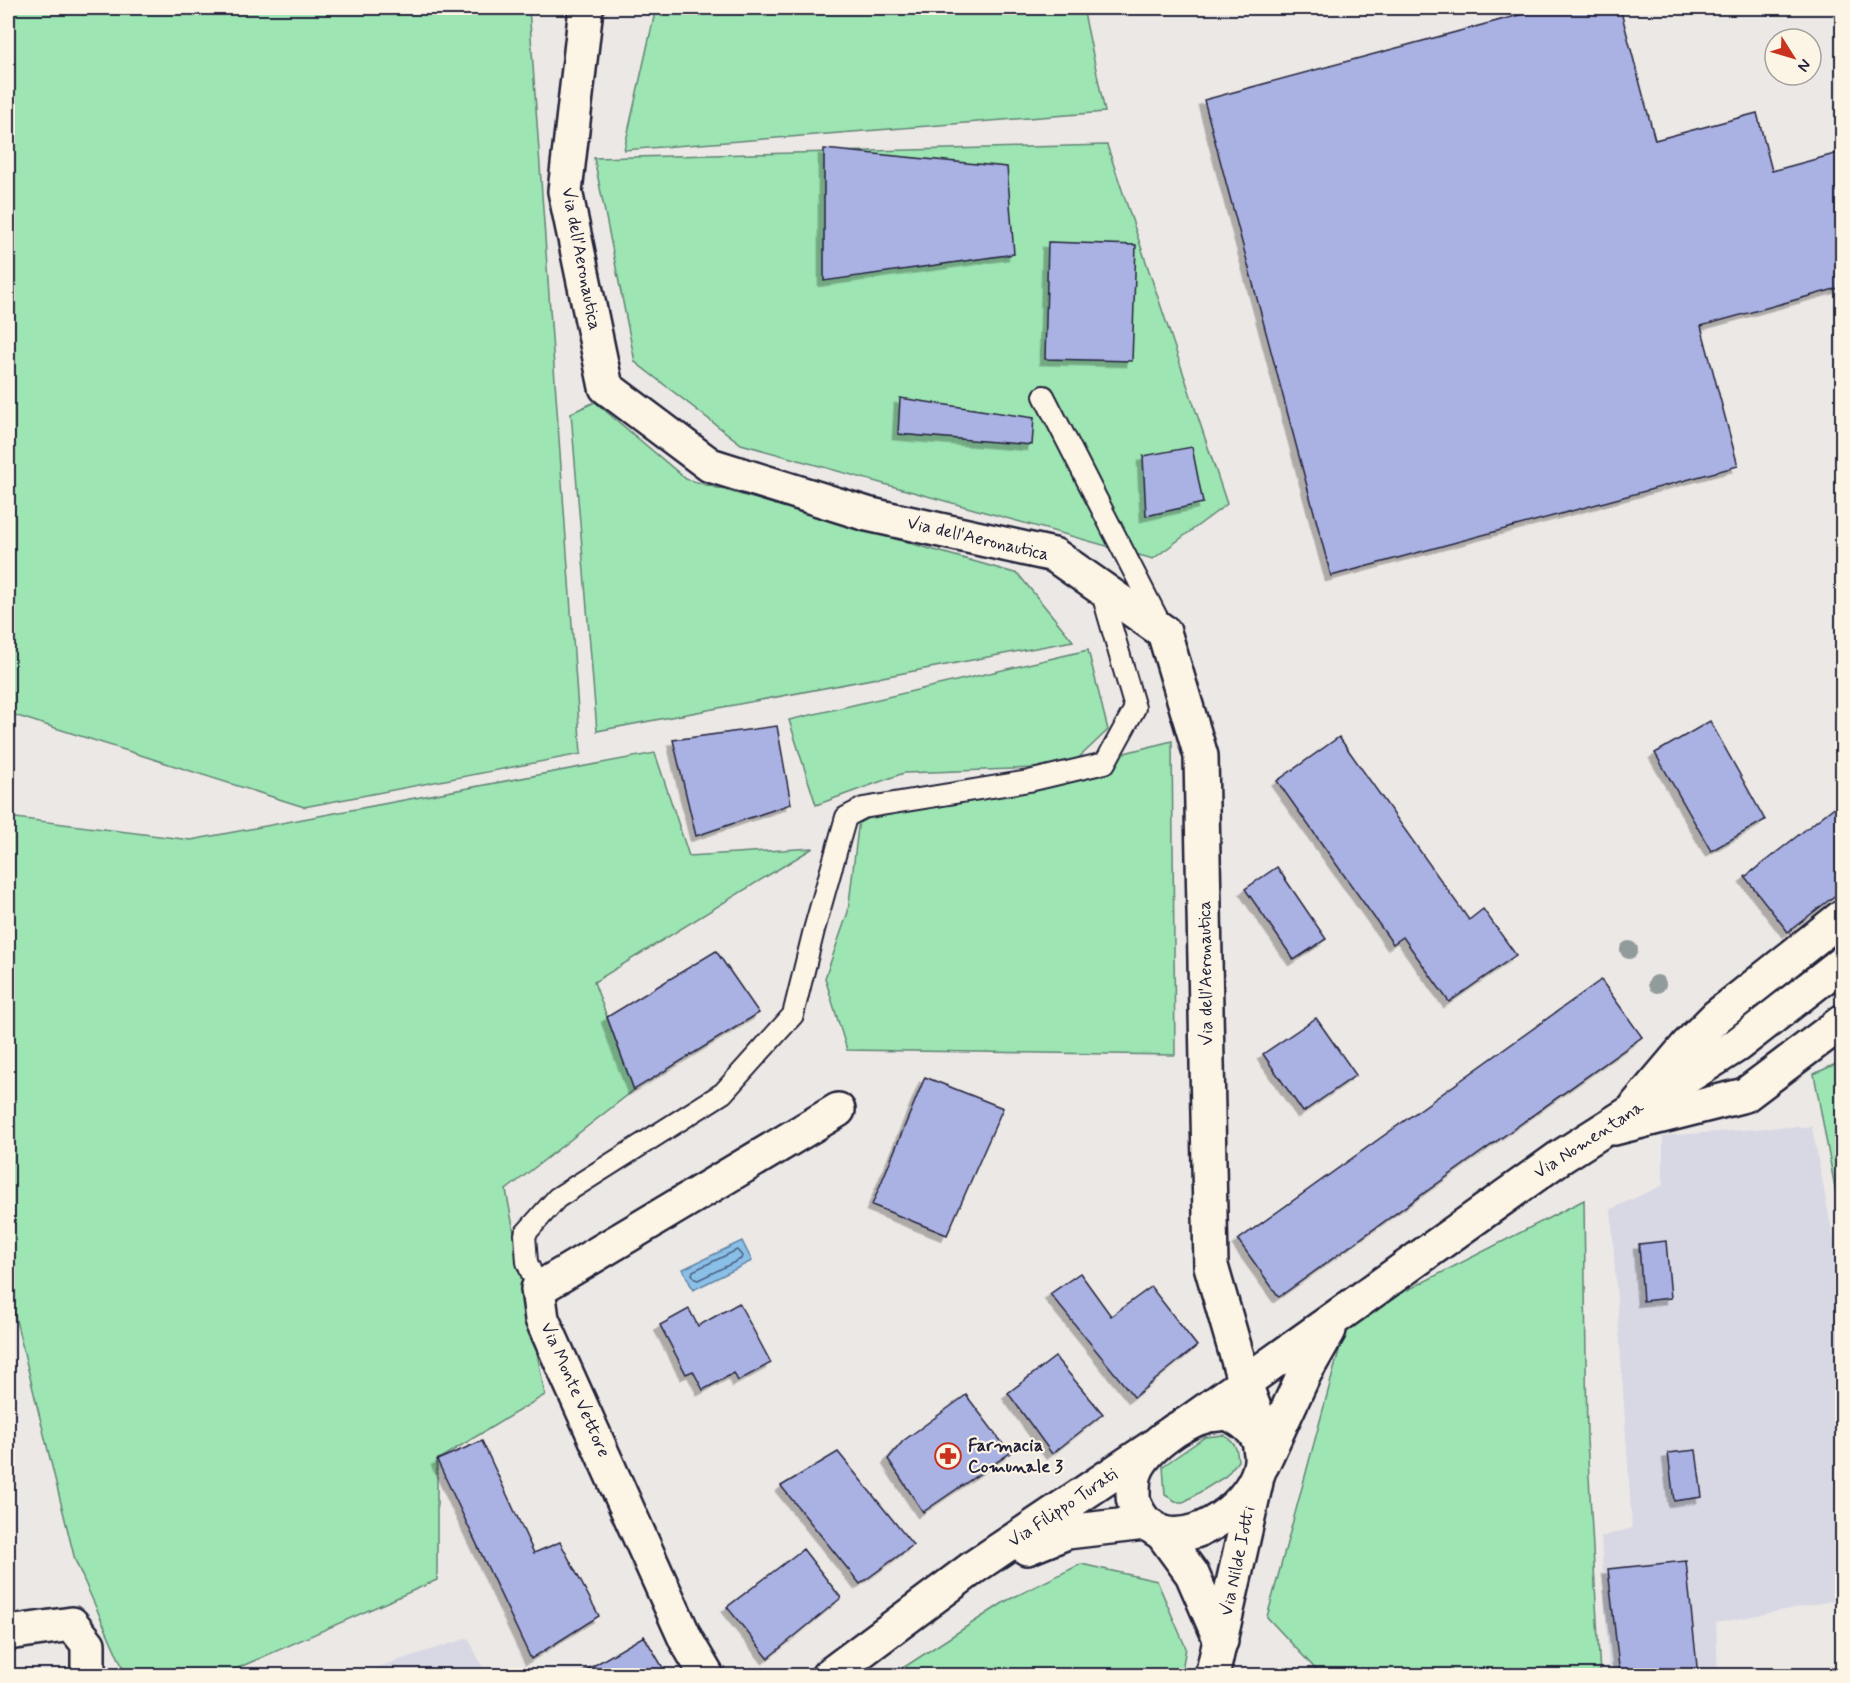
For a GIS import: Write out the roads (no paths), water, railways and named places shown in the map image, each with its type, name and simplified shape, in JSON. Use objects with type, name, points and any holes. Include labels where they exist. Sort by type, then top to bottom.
[{"type":"street","name":"Via dell'Aeronautica","points":[[586,8],[565,191],[606,387],[710,465],[867,514],[1054,555],[1164,632],[1201,756],[1211,1266],[1245,1384],[1256,1413],[1259,1462]]},
{"type":"street","points":[[1632,1111],[1687,1046],[1716,1017],[1842,916]]},
{"type":"street","name":"Via Nomentana","points":[[1188,1423],[1598,1132],[1730,1050],[1842,963]]},
{"type":"street","points":[[1598,1132],[1745,1095],[1842,1022]]},
{"type":"street","points":[[538,1288],[838,1110]]},
{"type":"street","name":"Via Monte Vettore","points":[[538,1288],[542,1319],[686,1640],[707,1676]]},
{"type":"street","name":"Via Nomentana","points":[[1259,1462],[1304,1374],[1336,1318]]},
{"type":"street","points":[[1228,1413],[1246,1423],[1259,1462],[1245,1497],[1229,1512],[1210,1525],[1194,1532],[1153,1528],[1133,1501],[1134,1478],[1138,1465],[1151,1448],[1188,1423],[1209,1415],[1228,1413]]},
{"type":"street","name":"Via Filippo Turati","points":[[828,1676],[974,1567],[1151,1448]]},
{"type":"street","name":"Via Nilde Iotti","points":[[1212,1676],[1259,1462]]},
{"type":"street","name":"Via Nilde Iotti","points":[[1153,1528],[1192,1574],[1221,1641]]},
{"type":"street","name":"Via Filippo Turati","points":[[974,1567],[1067,1532],[1153,1528]]},
{"type":"street","points":[[8,1634],[72,1624],[88,1644],[88,1676]]},
{"type":"lane","points":[[1044,396],[1164,632]]},
{"type":"lane","points":[[538,1288],[527,1262],[525,1234],[557,1198],[723,1094],[793,1015],[846,817],[863,808],[1029,781],[1105,764],[1135,708],[1100,587]]},
{"type":"water","points":[[742,1241],[752,1261],[693,1290],[683,1269]]},
{"type":"place","name":"Farmacia Comunale 3","points":[[948,1456]]}]
